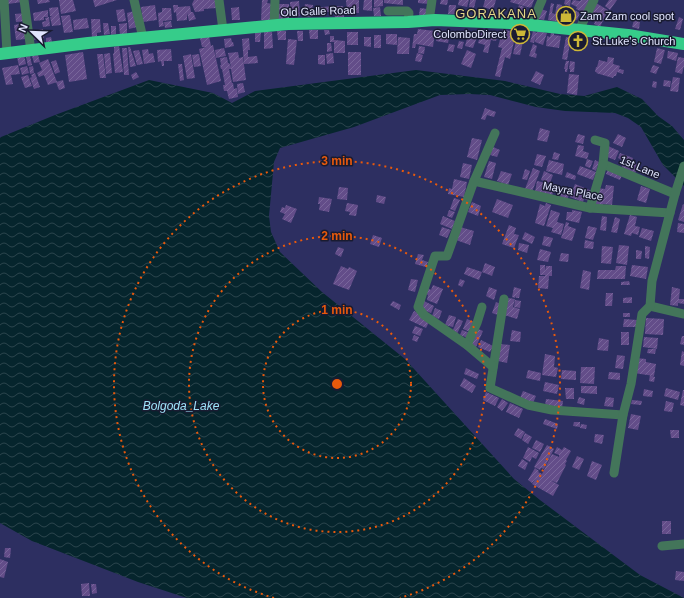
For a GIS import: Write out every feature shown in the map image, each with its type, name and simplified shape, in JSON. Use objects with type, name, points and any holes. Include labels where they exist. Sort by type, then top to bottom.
[{"type":"highway","name":"Old Galle Road","points":[[3,54],[88,43],[295,24],[430,21],[511,23],[628,35],[684,44]]},
{"type":"street","points":[[3,54],[4,0]]},
{"type":"street","points":[[24,0],[31,51]]},
{"type":"street","points":[[134,0],[143,38]]},
{"type":"street","points":[[219,0],[223,30]]},
{"type":"street","points":[[274,26],[275,0]]},
{"type":"street","points":[[430,21],[432,0]]},
{"type":"street","points":[[531,26],[542,0]]},
{"type":"street","points":[[579,30],[594,0]]},
{"type":"street","points":[[388,11],[407,11],[409,13],[408,22]]},
{"type":"street","points":[[493,367],[467,345],[424,315],[418,308],[435,256],[447,256],[474,181],[495,133]]},
{"type":"street","name":"1st Lane","points":[[595,140],[605,143],[603,164],[675,193]]},
{"type":"street","points":[[590,208],[603,164]]},
{"type":"street","points":[[614,473],[623,415],[631,384],[642,314],[650,306],[652,281],[675,193],[684,166]]},
{"type":"street","name":"Mayra Place","points":[[474,181],[590,208],[670,213]]},
{"type":"street","points":[[504,299],[490,388],[528,405],[552,410],[623,415]]},
{"type":"street","points":[[650,306],[684,314]]},
{"type":"street","points":[[467,345],[477,323],[482,307]]},
{"type":"street","points":[[662,546],[684,544]]},
{"type":"water","name":"Bolgoda_Lake","points":[[416,70],[505,81],[560,94],[584,96],[617,87],[642,99],[658,116],[672,126],[684,140],[684,186],[663,165],[641,127],[628,118],[615,113],[565,111],[536,107],[490,95],[440,95],[354,127],[280,148],[274,162],[269,216],[271,232],[280,252],[322,292],[405,359],[514,479],[640,575],[684,598],[187,598],[138,582],[32,541],[0,523],[0,138],[55,115],[149,80],[213,93],[232,103],[255,91]]},
{"type":"building","points":[[8,0],[22,0],[22,2],[8,4]]},
{"type":"building","points":[[37,0],[49,0],[50,2],[38,4]]},
{"type":"building","points":[[59,0],[73,0],[76,11],[61,14]]},
{"type":"building","points":[[93,0],[117,0],[95,7]]},
{"type":"building","points":[[194,0],[215,0],[216,8],[204,9],[204,11],[195,12],[192,4]]},
{"type":"building","points":[[262,0],[268,0],[267,3],[273,4],[273,21],[261,20]]},
{"type":"building","points":[[346,0],[359,0],[359,13],[347,13]]},
{"type":"building","points":[[364,0],[372,0],[372,11],[363,10]]},
{"type":"building","points":[[374,0],[383,0],[383,6],[374,7]]},
{"type":"building","points":[[384,0],[403,0],[403,5],[384,3]]},
{"type":"building","points":[[418,0],[430,0],[429,4],[418,3]]},
{"type":"building","points":[[441,0],[448,0],[447,5],[440,4]]},
{"type":"building","points":[[459,0],[469,0],[467,7],[458,5]]},
{"type":"building","points":[[470,0],[476,0],[474,8],[469,7]]},
{"type":"building","points":[[485,0],[496,0],[493,10],[483,7]]},
{"type":"building","points":[[511,0],[534,0],[531,8],[510,2]]},
{"type":"building","points":[[565,0],[571,0],[570,6],[564,4]]},
{"type":"building","points":[[573,0],[589,0],[585,13],[576,9],[577,7],[571,4]]},
{"type":"building","points":[[609,0],[617,0],[610,10],[605,6]]},
{"type":"building","points":[[299,1],[300,16],[291,17],[290,2]]},
{"type":"building","points":[[551,3],[554,4],[552,13],[555,14],[557,4],[562,5],[559,22],[548,20]]},
{"type":"building","points":[[596,3],[608,10],[600,27],[588,18]]},
{"type":"building","points":[[277,4],[289,4],[289,19],[277,19]]},
{"type":"building","points":[[305,4],[313,5],[311,17],[303,16]]},
{"type":"building","points":[[155,5],[157,20],[143,22],[141,7]]},
{"type":"building","points":[[173,5],[178,5],[178,7],[190,6],[191,12],[193,12],[196,19],[189,21],[187,13],[187,20],[177,21],[176,12],[174,13]]},
{"type":"building","points":[[449,5],[456,5],[455,14],[448,14]]},
{"type":"building","points":[[519,5],[527,8],[525,14],[517,11]]},
{"type":"building","points":[[332,6],[332,12],[324,12],[324,15],[315,16],[315,7]]},
{"type":"building","points":[[334,6],[343,6],[344,18],[335,19]]},
{"type":"building","points":[[58,7],[61,25],[52,26],[50,17],[52,17],[50,16],[49,8]]},
{"type":"building","points":[[239,7],[240,20],[232,20],[231,8]]},
{"type":"building","points":[[380,7],[381,16],[374,16],[373,8]]},
{"type":"building","points":[[162,8],[171,8],[172,20],[163,21],[164,26],[159,27],[158,13],[162,12]]},
{"type":"building","points":[[420,8],[427,9],[427,16],[419,15]]},
{"type":"building","points":[[124,9],[126,21],[118,22],[116,10]]},
{"type":"building","points":[[541,9],[547,11],[544,20],[538,19]]},
{"type":"building","points":[[572,9],[580,13],[577,20],[569,16]]},
{"type":"building","points":[[48,10],[48,17],[44,17],[44,20],[34,21],[33,13]]},
{"type":"building","points":[[134,11],[137,27],[129,29],[127,13]]},
{"type":"building","points":[[25,13],[26,21],[16,22],[15,14]]},
{"type":"building","points":[[70,15],[73,32],[64,33],[61,16]]},
{"type":"building","points":[[49,17],[50,26],[43,27],[42,22],[46,21],[45,18]]},
{"type":"building","points":[[679,17],[683,19],[680,30],[675,29]]},
{"type":"building","points":[[87,18],[89,28],[74,30],[73,20]]},
{"type":"building","points":[[91,19],[100,19],[101,32],[97,33],[97,37],[92,38]]},
{"type":"building","points":[[634,20],[640,22],[639,29],[632,27]]},
{"type":"building","points":[[171,21],[172,27],[165,28],[164,22]]},
{"type":"building","points":[[25,23],[26,39],[16,40],[14,25]]},
{"type":"building","points":[[103,23],[108,23],[110,34],[104,35]]},
{"type":"building","points":[[127,23],[127,35],[120,36],[119,24]]},
{"type":"building","points":[[111,26],[116,26],[116,34],[111,35]]},
{"type":"building","points":[[43,29],[44,38],[34,40],[33,31]]},
{"type":"building","points":[[418,29],[435,31],[433,47],[416,44],[415,48],[412,48],[414,34],[417,34]]},
{"type":"building","points":[[503,29],[516,33],[510,59],[505,57],[500,77],[495,76],[502,48],[498,47]]},
{"type":"building","points":[[309,30],[318,30],[318,39],[310,39]]},
{"type":"building","points":[[324,30],[329,30],[330,34],[325,35]]},
{"type":"building","points":[[482,30],[498,34],[496,41],[491,40],[488,53],[483,52],[485,45],[478,43]]},
{"type":"building","points":[[277,31],[286,31],[286,40],[278,40]]},
{"type":"building","points":[[297,31],[303,31],[303,41],[298,41]]},
{"type":"building","points":[[438,31],[450,33],[448,43],[436,41]]},
{"type":"building","points":[[533,31],[537,33],[538,31],[547,33],[543,45],[535,42],[536,35],[534,43],[530,42]]},
{"type":"building","points":[[255,32],[261,32],[260,42],[255,42]]},
{"type":"building","points":[[264,32],[272,32],[273,48],[264,49]]},
{"type":"building","points":[[347,32],[358,32],[358,45],[347,45]]},
{"type":"building","points":[[551,33],[561,36],[559,48],[546,46],[547,36],[550,37]]},
{"type":"building","points":[[386,34],[397,34],[397,45],[386,44]]},
{"type":"building","points":[[374,35],[381,35],[381,48],[374,48]]},
{"type":"building","points":[[468,35],[477,37],[473,48],[465,46]]},
{"type":"building","points":[[209,36],[211,46],[213,45],[221,81],[207,85],[199,49],[206,47],[202,47],[200,38]]},
{"type":"building","points":[[330,36],[334,36],[334,40],[345,41],[345,53],[334,53],[334,42],[330,42]]},
{"type":"building","points":[[517,36],[524,37],[520,55],[513,54]]},
{"type":"building","points":[[574,36],[581,37],[579,50],[572,49]]},
{"type":"building","points":[[51,37],[52,42],[46,43],[46,38]]},
{"type":"building","points":[[364,37],[371,37],[371,47],[364,46]]},
{"type":"building","points":[[398,37],[410,38],[409,54],[397,54]]},
{"type":"building","points":[[566,37],[571,38],[567,60],[562,59]]},
{"type":"building","points":[[231,38],[234,46],[225,48],[224,39]]},
{"type":"building","points":[[249,38],[250,50],[248,50],[248,57],[257,56],[258,63],[244,64],[242,39]]},
{"type":"building","points":[[288,39],[297,40],[294,65],[286,64]]},
{"type":"building","points":[[459,41],[464,42],[462,49],[457,48]]},
{"type":"building","points":[[327,43],[331,43],[332,51],[327,52]]},
{"type":"building","points":[[449,44],[455,45],[453,52],[447,51]]},
{"type":"building","points":[[533,44],[537,46],[535,53],[537,54],[536,58],[529,56]]},
{"type":"building","points":[[119,46],[123,72],[115,73],[113,54],[114,47]]},
{"type":"building","points":[[419,46],[425,47],[424,54],[418,53]]},
{"type":"building","points":[[128,47],[130,47],[136,66],[130,67]]},
{"type":"building","points":[[122,48],[127,48],[129,75],[124,75]]},
{"type":"building","points":[[224,48],[226,56],[216,58],[215,50]]},
{"type":"building","points":[[657,48],[665,50],[661,64],[654,62]]},
{"type":"building","points":[[148,49],[149,54],[153,53],[155,62],[144,64],[142,50]]},
{"type":"building","points":[[171,49],[172,61],[164,61],[164,66],[162,66],[161,61],[158,62],[157,50]]},
{"type":"building","points":[[139,50],[143,64],[137,65],[133,51]]},
{"type":"building","points":[[467,50],[476,54],[471,68],[461,64]]},
{"type":"building","points":[[668,51],[678,53],[676,61],[667,58]]},
{"type":"building","points":[[83,52],[87,79],[69,82],[65,55]]},
{"type":"building","points":[[238,52],[239,58],[243,57],[246,80],[233,82],[231,69],[229,69],[234,89],[237,88],[238,97],[229,99],[227,91],[224,91],[223,85],[225,85],[220,65],[220,58],[227,57],[228,63],[231,67],[228,53]]},
{"type":"building","points":[[348,52],[361,52],[361,75],[348,75]]},
{"type":"building","points":[[110,53],[112,73],[106,74],[104,54]]},
{"type":"building","points":[[333,53],[334,63],[327,64],[326,54]]},
{"type":"building","points":[[417,53],[423,55],[421,62],[415,61]]},
{"type":"building","points":[[97,54],[103,54],[106,78],[100,78]]},
{"type":"building","points":[[191,54],[195,78],[187,79],[183,56]]},
{"type":"building","points":[[199,54],[201,66],[194,67],[192,55]]},
{"type":"building","points":[[24,55],[26,64],[19,66],[17,57]]},
{"type":"building","points":[[38,55],[40,62],[34,63],[32,56]]},
{"type":"building","points":[[318,55],[325,55],[325,65],[318,64]]},
{"type":"building","points":[[30,56],[32,65],[28,66],[26,57]]},
{"type":"building","points":[[608,57],[614,58],[613,64],[620,66],[619,69],[624,70],[623,74],[617,72],[616,76],[613,78],[595,72],[599,60],[607,62]]},
{"type":"building","points":[[678,57],[684,58],[682,74],[675,72]]},
{"type":"building","points":[[48,59],[57,82],[48,85],[44,75],[39,77],[37,73],[42,70],[39,63]]},
{"type":"building","points":[[56,60],[60,72],[55,74],[51,62]]},
{"type":"building","points":[[566,61],[569,61],[567,72],[565,72],[564,69]]},
{"type":"building","points":[[570,61],[575,62],[574,72],[570,72]]},
{"type":"building","points":[[178,64],[182,64],[184,80],[180,81]]},
{"type":"building","points":[[18,65],[20,74],[11,75],[13,84],[6,85],[2,68]]},
{"type":"building","points":[[653,65],[659,67],[656,74],[650,72]]},
{"type":"building","points":[[27,66],[29,73],[22,75],[20,68]]},
{"type":"building","points":[[33,66],[34,73],[30,74],[29,67]]},
{"type":"building","points":[[536,71],[544,75],[540,85],[531,81]]},
{"type":"building","points":[[136,72],[139,77],[133,80],[131,75]]},
{"type":"building","points":[[35,73],[40,87],[34,89],[30,78],[32,77],[31,75]]},
{"type":"building","points":[[569,74],[579,75],[577,95],[567,93]]},
{"type":"building","points":[[28,75],[32,86],[25,88],[21,77]]},
{"type":"building","points":[[673,77],[680,78],[678,92],[670,91]]},
{"type":"building","points":[[63,80],[65,88],[59,90],[56,82]]},
{"type":"building","points":[[664,80],[671,81],[670,87],[663,86]]},
{"type":"building","points":[[653,81],[657,82],[656,88],[652,87]]},
{"type":"building","points":[[243,83],[245,92],[238,94],[237,84]]},
{"type":"building","points":[[485,108],[496,112],[494,117],[487,115],[485,120],[481,119]]},
{"type":"building","points":[[540,128],[550,131],[547,142],[537,140]]},
{"type":"building","points":[[578,134],[585,136],[583,144],[575,142]]},
{"type":"building","points":[[618,134],[626,138],[622,147],[613,143]]},
{"type":"building","points":[[472,138],[482,140],[477,160],[467,157]]},
{"type":"building","points":[[578,145],[584,146],[583,151],[589,153],[587,159],[575,156]]},
{"type":"building","points":[[608,146],[619,151],[615,160],[607,157]]},
{"type":"building","points":[[493,147],[500,150],[497,157],[490,155]]},
{"type":"building","points":[[554,152],[560,154],[558,160],[552,159]]},
{"type":"building","points":[[620,153],[633,158],[628,171],[621,169],[624,161],[618,158]]},
{"type":"building","points":[[537,154],[546,156],[542,167],[534,165]]},
{"type":"building","points":[[587,159],[593,161],[590,168],[585,166]]},
{"type":"building","points":[[549,160],[564,164],[562,175],[546,171]]},
{"type":"building","points":[[595,160],[599,162],[596,171],[592,169]]},
{"type":"building","points":[[489,161],[496,163],[492,179],[484,177]]},
{"type":"building","points":[[632,162],[638,165],[635,174],[628,172]]},
{"type":"building","points":[[463,163],[472,165],[469,179],[460,177]]},
{"type":"building","points":[[580,166],[596,172],[593,180],[577,174]]},
{"type":"building","points":[[533,168],[540,171],[532,192],[525,189]]},
{"type":"building","points":[[525,169],[530,171],[527,180],[522,179]]},
{"type":"building","points":[[608,169],[622,175],[620,180],[606,174]]},
{"type":"building","points":[[501,171],[512,174],[508,185],[497,181]]},
{"type":"building","points":[[544,171],[553,175],[550,183],[541,180]]},
{"type":"building","points":[[567,172],[576,176],[575,180],[565,177]]},
{"type":"building","points":[[454,179],[467,182],[464,197],[448,194],[449,188],[452,189]]},
{"type":"building","points":[[537,181],[555,185],[552,196],[535,192]]},
{"type":"building","points":[[575,184],[592,191],[589,201],[584,199],[583,202],[570,197]]},
{"type":"building","points":[[606,185],[614,186],[612,205],[593,205],[597,188],[605,189]]},
{"type":"building","points":[[641,186],[650,189],[646,203],[637,200]]},
{"type":"building","points":[[339,187],[348,188],[347,200],[337,199]]},
{"type":"building","points":[[563,189],[570,192],[567,200],[560,197]]},
{"type":"building","points":[[377,195],[386,197],[384,204],[376,202]]},
{"type":"building","points":[[319,197],[332,199],[329,212],[319,210]]},
{"type":"building","points":[[454,198],[460,200],[455,211],[450,209]]},
{"type":"building","points":[[497,199],[513,205],[508,218],[492,212]]},
{"type":"building","points":[[472,202],[481,206],[478,216],[468,212]]},
{"type":"building","points":[[347,203],[358,205],[356,216],[349,215],[350,212],[345,211]]},
{"type":"building","points":[[546,203],[551,205],[544,226],[535,223],[540,204],[545,206]]},
{"type":"building","points":[[683,204],[684,205],[684,222],[678,220]]},
{"type":"building","points":[[286,205],[297,209],[291,223],[282,219],[285,214],[280,212],[282,207],[285,208]]},
{"type":"building","points":[[449,210],[455,212],[452,218],[447,216]]},
{"type":"building","points":[[551,210],[560,213],[557,222],[564,224],[561,235],[551,232],[553,228],[546,226]]},
{"type":"building","points":[[572,210],[582,212],[579,223],[566,220],[567,212],[572,212]]},
{"type":"building","points":[[630,215],[637,217],[635,226],[640,227],[638,235],[632,233],[631,236],[624,234]]},
{"type":"building","points":[[443,216],[455,221],[452,229],[440,224]]},
{"type":"building","points":[[602,216],[607,217],[606,231],[600,230]]},
{"type":"building","points":[[615,217],[620,219],[617,233],[611,232]]},
{"type":"building","points":[[566,222],[569,223],[568,226],[576,229],[572,241],[561,238]]},
{"type":"building","points":[[678,223],[684,224],[684,233],[677,232]]},
{"type":"building","points":[[509,225],[516,228],[514,234],[519,235],[514,248],[502,244]]},
{"type":"building","points":[[588,226],[597,228],[593,240],[585,238]]},
{"type":"building","points":[[442,227],[451,230],[447,238],[439,235]]},
{"type":"building","points":[[460,227],[474,231],[470,245],[456,240]]},
{"type":"building","points":[[642,228],[654,231],[651,241],[639,237]]},
{"type":"building","points":[[525,232],[535,237],[532,244],[522,239]]},
{"type":"building","points":[[373,235],[382,238],[379,247],[370,244]]},
{"type":"building","points":[[544,236],[553,238],[550,247],[542,245]]},
{"type":"building","points":[[585,240],[594,242],[593,249],[584,248]]},
{"type":"building","points":[[519,243],[529,245],[527,253],[518,250]]},
{"type":"building","points":[[619,245],[629,246],[627,265],[616,263]]},
{"type":"building","points":[[602,246],[613,247],[611,264],[601,263]]},
{"type":"building","points":[[645,246],[650,247],[649,259],[645,258]]},
{"type":"building","points":[[338,247],[344,249],[341,257],[335,254]]},
{"type":"building","points":[[540,249],[551,252],[548,262],[537,260]]},
{"type":"building","points":[[636,250],[642,251],[641,259],[636,259]]},
{"type":"building","points":[[561,253],[569,254],[568,262],[559,261]]},
{"type":"building","points":[[418,254],[424,255],[422,260],[428,262],[426,267],[415,264]]},
{"type":"building","points":[[485,263],[495,267],[492,276],[482,272]]},
{"type":"building","points":[[540,265],[545,265],[545,271],[546,266],[552,266],[552,276],[549,276],[548,289],[538,288],[539,276],[545,276],[540,275]]},
{"type":"building","points":[[632,265],[648,267],[646,279],[630,276]]},
{"type":"building","points":[[341,266],[348,269],[349,267],[357,271],[349,290],[333,284]]},
{"type":"building","points":[[616,266],[626,266],[625,279],[597,279],[598,270],[615,270]]},
{"type":"building","points":[[467,267],[482,272],[479,280],[464,274]]},
{"type":"building","points":[[583,270],[591,272],[589,290],[580,288]]},
{"type":"building","points":[[411,279],[418,280],[415,292],[408,290]]},
{"type":"building","points":[[460,279],[465,281],[462,287],[458,285]]},
{"type":"building","points":[[629,281],[630,285],[621,285],[621,282]]},
{"type":"building","points":[[433,285],[443,289],[437,304],[427,300],[428,295],[426,294],[428,288],[431,290]]},
{"type":"building","points":[[489,287],[497,290],[494,300],[486,296]]},
{"type":"building","points":[[514,287],[521,289],[519,298],[516,298],[516,296],[515,298],[512,297]]},
{"type":"building","points":[[672,287],[680,289],[679,299],[684,299],[684,304],[678,303],[678,306],[670,305]]},
{"type":"building","points":[[606,293],[613,293],[612,306],[605,306]]},
{"type":"building","points":[[632,297],[632,303],[623,303],[623,298]]},
{"type":"building","points":[[508,298],[515,299],[513,307],[520,309],[517,319],[504,315]]},
{"type":"building","points":[[515,300],[521,301],[520,308],[514,307]]},
{"type":"building","points":[[393,301],[401,305],[399,310],[390,305]]},
{"type":"building","points":[[424,301],[434,306],[431,313],[420,309]]},
{"type":"building","points":[[496,302],[501,304],[498,315],[492,313]]},
{"type":"building","points":[[435,308],[442,311],[439,319],[432,316]]},
{"type":"building","points":[[414,311],[426,316],[429,322],[426,328],[409,320]]},
{"type":"building","points":[[623,313],[630,313],[630,317],[623,317]]},
{"type":"building","points":[[449,315],[456,317],[453,327],[445,325]]},
{"type":"building","points":[[646,318],[664,319],[663,335],[645,334]]},
{"type":"building","points":[[458,319],[463,321],[457,334],[452,332]]},
{"type":"building","points":[[467,319],[474,322],[470,332],[463,329]]},
{"type":"building","points":[[624,319],[637,320],[636,327],[623,327]]},
{"type":"building","points":[[415,326],[423,329],[420,336],[412,333]]},
{"type":"building","points":[[476,328],[483,331],[476,347],[469,344]]},
{"type":"building","points":[[462,330],[470,333],[468,338],[460,335]]},
{"type":"building","points":[[512,330],[521,332],[520,342],[510,341]]},
{"type":"building","points":[[621,332],[629,332],[629,345],[621,345]]},
{"type":"building","points":[[414,335],[419,337],[417,342],[412,340]]},
{"type":"building","points":[[682,336],[684,336],[684,345],[680,344]]},
{"type":"building","points":[[644,337],[658,338],[657,349],[643,347]]},
{"type":"building","points":[[599,338],[609,340],[608,351],[597,350]]},
{"type":"building","points":[[481,340],[493,346],[490,352],[478,347]]},
{"type":"building","points":[[500,344],[510,345],[507,363],[498,361]]},
{"type":"building","points":[[648,349],[656,349],[655,354],[647,353]]},
{"type":"building","points":[[682,351],[684,352],[684,366],[680,365]]},
{"type":"building","points":[[545,354],[555,356],[554,367],[558,368],[556,377],[542,375]]},
{"type":"building","points":[[617,355],[625,356],[623,369],[615,368]]},
{"type":"building","points":[[636,358],[646,359],[646,362],[656,364],[654,376],[634,373]]},
{"type":"building","points":[[581,367],[595,367],[594,384],[580,383]]},
{"type":"building","points":[[466,368],[479,374],[477,379],[464,374]]},
{"type":"building","points":[[528,370],[541,373],[540,381],[526,378]]},
{"type":"building","points":[[562,370],[576,371],[576,380],[561,379]]},
{"type":"building","points":[[609,372],[620,373],[620,380],[608,379]]},
{"type":"building","points":[[650,375],[655,377],[654,382],[649,381]]},
{"type":"building","points":[[464,378],[476,386],[472,393],[460,386]]},
{"type":"building","points":[[545,382],[559,385],[557,394],[543,391]]},
{"type":"building","points":[[581,386],[597,386],[597,394],[581,393]]},
{"type":"building","points":[[565,388],[574,388],[574,399],[566,399]]},
{"type":"building","points":[[666,388],[680,392],[678,400],[664,396]]},
{"type":"building","points":[[644,389],[653,391],[652,397],[643,396]]},
{"type":"building","points":[[684,390],[684,406],[680,405]]},
{"type":"building","points":[[523,391],[536,396],[533,403],[520,398]]},
{"type":"building","points":[[486,392],[499,398],[495,406],[483,400]]},
{"type":"building","points":[[579,397],[585,399],[584,405],[577,403]]},
{"type":"building","points":[[606,397],[614,398],[613,407],[604,406]]},
{"type":"building","points":[[502,399],[508,403],[502,411],[497,407]]},
{"type":"building","points":[[546,399],[563,401],[562,408],[545,406]]},
{"type":"building","points":[[632,400],[642,401],[641,405],[631,404]]},
{"type":"building","points":[[666,401],[674,403],[672,412],[664,411]]},
{"type":"building","points":[[510,403],[523,409],[519,418],[506,412]]},
{"type":"building","points":[[631,414],[641,416],[638,430],[628,428]]},
{"type":"building","points":[[545,419],[558,424],[557,429],[543,424]]},
{"type":"building","points":[[574,422],[580,422],[580,427],[573,426]]},
{"type":"building","points":[[581,424],[587,425],[586,429],[580,428]]},
{"type":"building","points":[[518,428],[525,432],[521,439],[514,435]]},
{"type":"building","points":[[670,430],[679,430],[679,438],[671,438]]},
{"type":"building","points":[[525,433],[532,437],[528,444],[522,440]]},
{"type":"building","points":[[595,434],[604,435],[602,444],[594,442]]},
{"type":"building","points":[[536,440],[544,444],[540,452],[532,448]]},
{"type":"building","points":[[547,445],[554,449],[544,469],[541,468],[540,470],[534,467]]},
{"type":"building","points":[[528,447],[539,453],[536,459],[532,457],[530,462],[523,458]]},
{"type":"building","points":[[557,447],[562,450],[564,447],[571,451],[557,483],[550,480],[559,485],[553,496],[532,484],[536,478],[532,483],[528,480],[535,468],[542,474],[552,454],[559,457],[559,455],[554,453]]},
{"type":"building","points":[[577,456],[584,459],[579,470],[572,467]]},
{"type":"building","points":[[522,459],[528,463],[525,470],[518,466]]},
{"type":"building","points":[[592,461],[602,465],[596,480],[587,476]]},
{"type":"building","points":[[662,521],[671,521],[671,534],[662,534]]},
{"type":"building","points":[[5,548],[11,548],[10,558],[4,557]]},
{"type":"building","points":[[0,559],[8,562],[4,578],[0,577]]},
{"type":"building","points":[[676,571],[684,572],[684,581],[675,580]]},
{"type":"building","points":[[89,583],[90,596],[82,596],[81,584]]},
{"type":"building","points":[[91,584],[96,584],[97,593],[92,594]]},
{"type":"place","name":"Zam Zam cool spot","points":[[566,16]]},
{"type":"place","name":"ColomboDirect","points":[[520,34]]},
{"type":"place","name":"St.Luke's Church","points":[[578,41]]},
{"type":"district","name":"GORAKANA","points":[[496,13]]}]
